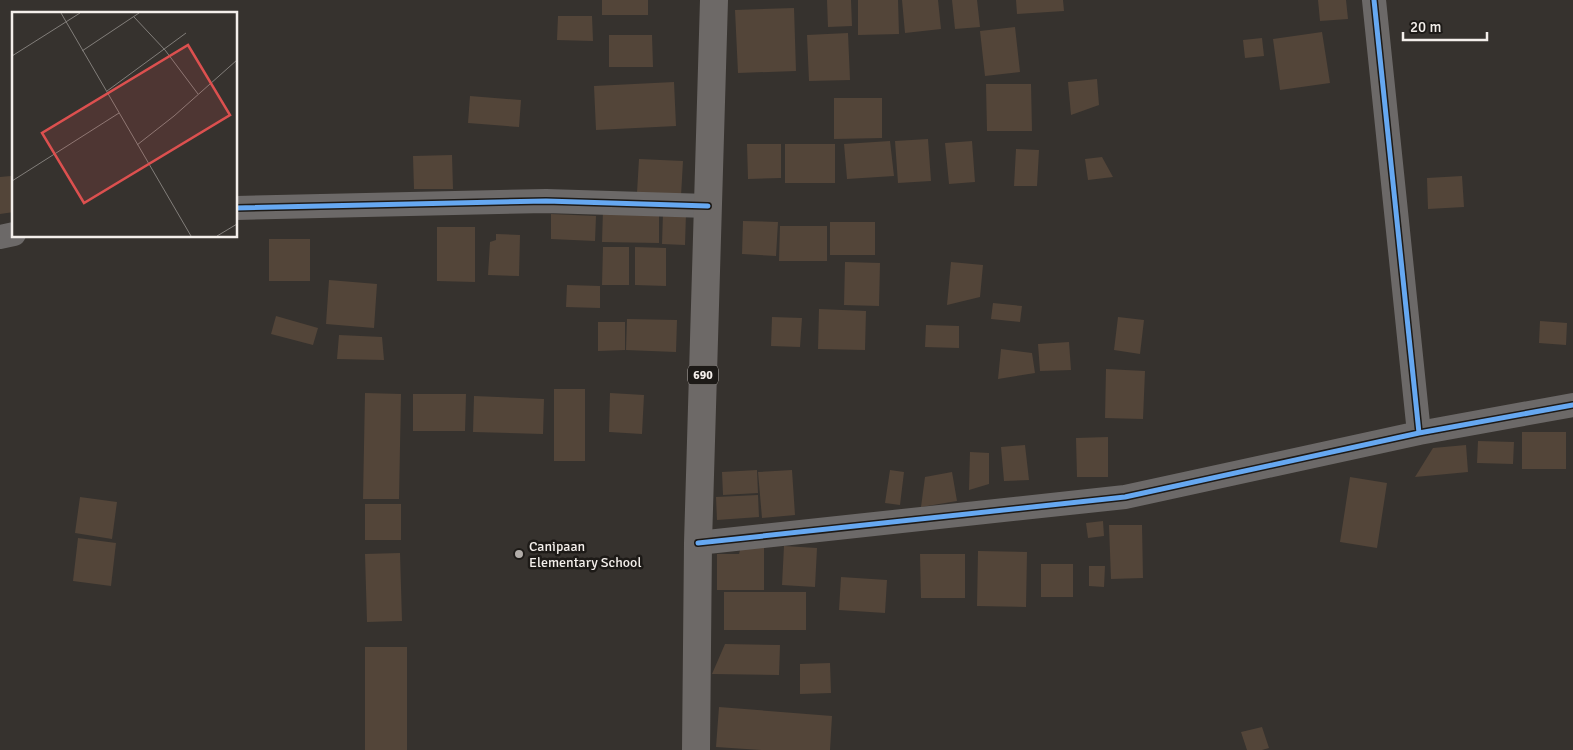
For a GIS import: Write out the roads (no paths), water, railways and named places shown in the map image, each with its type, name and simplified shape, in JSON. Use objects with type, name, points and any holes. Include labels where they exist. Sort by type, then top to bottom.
[{"type":"main road","name":"690","points":[[696,750],[698,543],[714,0]]},
{"type":"street","points":[[1374,0],[1419,433]]},
{"type":"street","points":[[238,208],[546,201],[708,206]]},
{"type":"street","points":[[698,543],[1125,497],[1419,433],[1573,405]]},
{"type":"place","name":"Canipaan Elementary School","points":[[519,554]]}]
